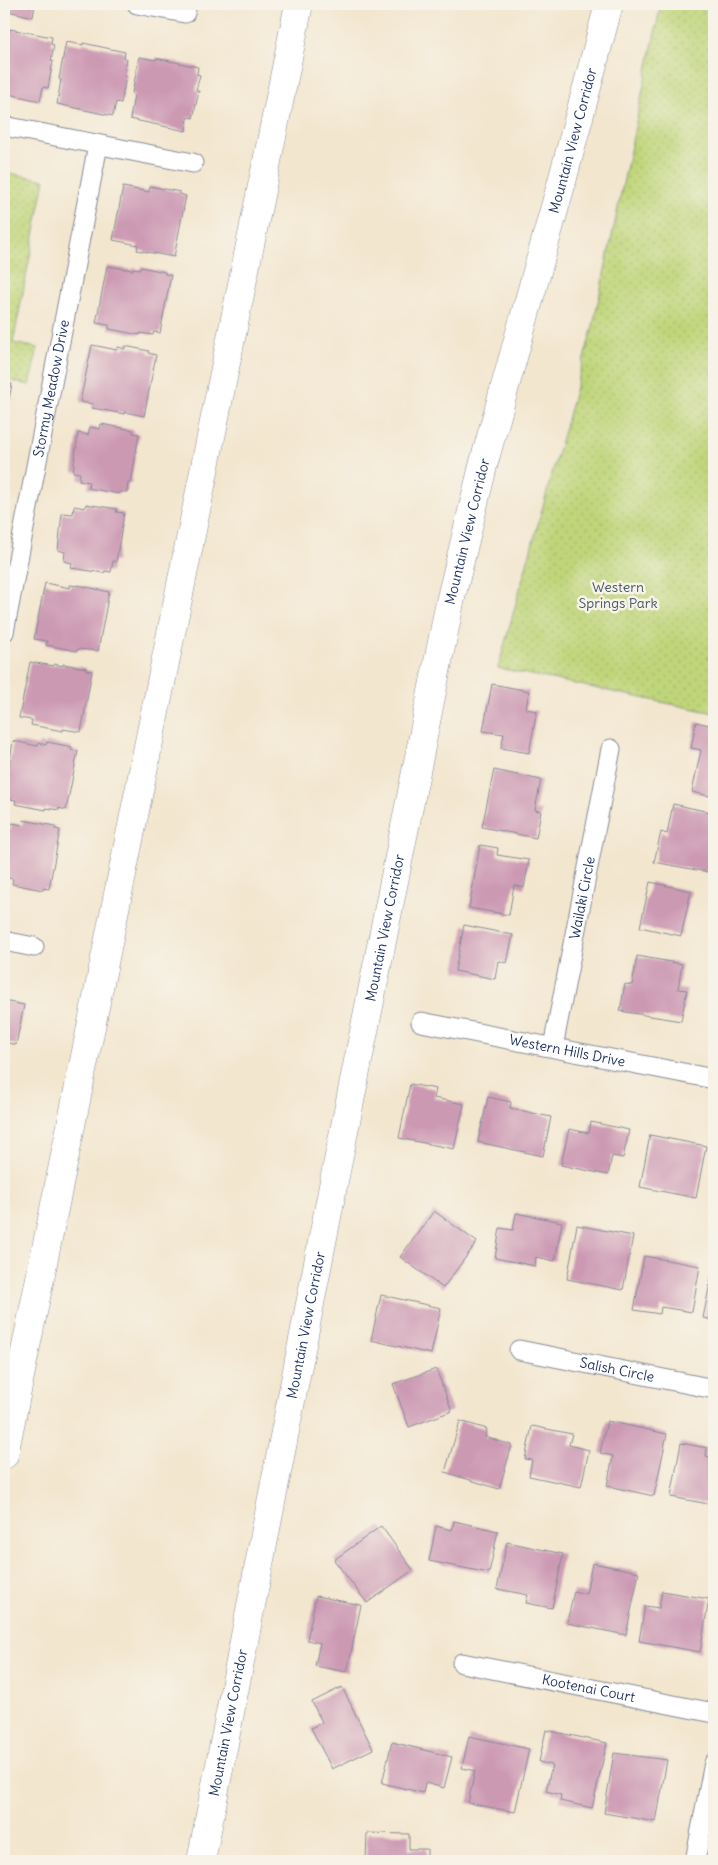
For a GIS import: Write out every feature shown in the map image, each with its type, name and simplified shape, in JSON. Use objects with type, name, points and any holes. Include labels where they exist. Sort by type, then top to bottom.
[{"type":"highway","points":[[4,1455],[299,4]]},
{"type":"highway","name":"Mountain View Corridor","points":[[201,1861],[344,1128],[450,602],[484,462],[559,194],[609,4]]},
{"type":"street","points":[[137,4],[185,13],[187,4]]},
{"type":"street","points":[[4,126],[193,163]]},
{"type":"street","name":"Stormy Meadow Drive","points":[[4,632],[11,552],[98,145]]},
{"type":"street","name":"Wailaki Circle","points":[[553,1047],[611,748]]},
{"type":"street","points":[[4,941],[34,947]]},
{"type":"street","name":"Western Hills Drive","points":[[421,1022],[714,1079]]},
{"type":"street","name":"Salish Circle","points":[[519,1350],[714,1389]]},
{"type":"street","name":"Kootenai Court","points":[[462,1663],[714,1713]]},
{"type":"street","points":[[695,1861],[714,1763]]},
{"type":"green space","name":"Western Springs Park","points":[[661,4],[714,4],[714,713],[498,668],[593,326]]},
{"type":"green space","points":[[4,172],[45,180],[13,343],[38,348],[29,385],[4,379],[4,240],[6,238],[4,230],[11,225],[4,216]]},
{"type":"building","points":[[4,4],[35,4],[33,17],[4,10]]},
{"type":"building","points":[[4,29],[52,37],[51,44],[54,45],[51,61],[53,61],[48,88],[43,87],[40,101],[4,93]]},
{"type":"building","points":[[66,42],[83,45],[83,43],[125,52],[124,59],[127,59],[124,75],[126,76],[121,103],[116,102],[113,116],[57,104],[61,80],[59,79]]},
{"type":"building","points":[[139,57],[156,60],[156,58],[198,67],[197,74],[200,75],[196,90],[199,91],[193,118],[188,117],[186,131],[130,119],[134,95],[132,94]]},
{"type":"building","points":[[150,186],[180,192],[180,194],[186,196],[174,257],[137,250],[138,245],[113,240],[123,187],[149,192]]},
{"type":"building","points":[[107,266],[133,270],[133,268],[140,269],[141,267],[171,275],[160,333],[154,332],[153,335],[140,333],[140,335],[109,329],[109,325],[96,323]]},
{"type":"building","points":[[92,345],[117,350],[118,347],[125,349],[125,346],[149,351],[148,353],[156,355],[144,416],[92,408],[93,404],[80,402]]},
{"type":"building","points":[[4,383],[12,384],[5,420],[4,420]]},
{"type":"building","points":[[101,424],[133,430],[133,433],[139,434],[131,483],[128,483],[127,492],[119,492],[119,494],[88,488],[89,482],[79,480],[80,473],[73,472],[78,433],[88,435],[90,427],[100,429]]},
{"type":"building","points":[[86,504],[117,509],[116,512],[124,513],[116,562],[113,561],[111,572],[105,571],[104,573],[71,568],[72,563],[64,561],[65,552],[58,550],[62,513],[73,514],[74,506],[85,508]]},
{"type":"building","points":[[45,583],[70,588],[70,585],[78,585],[109,592],[98,651],[78,649],[77,651],[46,645],[47,641],[34,639]]},
{"type":"building","points":[[30,662],[54,666],[54,664],[63,666],[63,664],[86,668],[86,670],[92,671],[81,732],[63,729],[63,731],[31,725],[32,720],[19,718]]},
{"type":"building","points":[[492,684],[529,691],[526,709],[537,711],[529,753],[501,748],[504,734],[483,731]]},
{"type":"building","points":[[696,722],[714,726],[714,797],[692,792],[701,750],[691,748]]},
{"type":"building","points":[[13,741],[38,746],[39,743],[46,745],[47,742],[72,747],[71,750],[78,751],[66,810],[46,808],[46,810],[15,804],[16,800],[4,798]]},
{"type":"building","points":[[494,770],[541,780],[535,810],[541,811],[536,838],[482,827]]},
{"type":"building","points":[[673,804],[714,813],[714,838],[707,872],[654,862],[661,832],[667,834]]},
{"type":"building","points":[[23,820],[55,826],[55,829],[60,830],[49,889],[43,888],[43,890],[12,884],[13,879],[4,877],[4,829],[10,831],[12,823],[22,825]]},
{"type":"building","points":[[480,845],[498,848],[497,855],[529,860],[524,888],[514,885],[509,915],[469,908]]},
{"type":"building","points":[[650,882],[691,891],[681,936],[640,927]]},
{"type":"building","points":[[464,925],[513,935],[507,963],[498,961],[495,979],[455,971]]},
{"type":"building","points":[[637,956],[682,964],[678,989],[687,990],[681,1021],[620,1011],[625,984],[632,985]]},
{"type":"building","points":[[4,1001],[24,1005],[16,1045],[4,1042]]},
{"type":"building","points":[[410,1084],[436,1089],[434,1098],[464,1104],[454,1149],[399,1138]]},
{"type":"building","points":[[488,1097],[511,1102],[510,1108],[551,1117],[543,1156],[478,1142]]},
{"type":"building","points":[[591,1122],[629,1130],[623,1158],[612,1156],[608,1175],[561,1165],[569,1129],[589,1133]]},
{"type":"building","points":[[650,1135],[706,1146],[696,1198],[640,1187]]},
{"type":"building","points":[[434,1211],[477,1242],[443,1288],[400,1257]]},
{"type":"building","points":[[516,1213],[562,1222],[555,1261],[536,1257],[535,1266],[495,1258],[500,1228],[513,1230]]},
{"type":"building","points":[[577,1225],[633,1236],[623,1290],[567,1279]]},
{"type":"building","points":[[644,1256],[700,1266],[692,1312],[661,1307],[660,1314],[634,1310]]},
{"type":"building","points":[[712,1273],[714,1273],[714,1320],[703,1318]]},
{"type":"building","points":[[381,1295],[441,1308],[431,1354],[371,1340]]},
{"type":"building","points":[[436,1369],[452,1411],[409,1427],[393,1384]]},
{"type":"building","points":[[460,1421],[487,1429],[485,1437],[512,1445],[499,1489],[445,1472]]},
{"type":"building","points":[[607,1421],[667,1434],[654,1496],[607,1486],[613,1456],[600,1453]]},
{"type":"building","points":[[532,1426],[572,1434],[569,1445],[589,1450],[581,1487],[529,1476],[532,1460],[525,1459]]},
{"type":"building","points":[[681,1443],[707,1448],[706,1456],[714,1458],[714,1505],[671,1497]]},
{"type":"building","points":[[454,1521],[498,1531],[489,1573],[429,1561],[436,1526],[452,1530]]},
{"type":"building","points":[[381,1526],[413,1570],[367,1603],[334,1560]]},
{"type":"building","points":[[507,1542],[563,1554],[552,1608],[526,1603],[528,1595],[497,1589]]},
{"type":"building","points":[[592,1563],[639,1572],[626,1635],[567,1623],[574,1591],[586,1594]]},
{"type":"building","points":[[662,1591],[709,1599],[700,1652],[639,1641],[645,1606],[659,1608]]},
{"type":"building","points":[[316,1596],[361,1605],[347,1672],[315,1666],[320,1643],[307,1640]]},
{"type":"building","points":[[342,1687],[373,1749],[332,1769],[311,1728],[322,1722],[312,1702]]},
{"type":"building","points":[[546,1730],[607,1743],[592,1808],[560,1801],[561,1795],[546,1791],[552,1765],[539,1762]]},
{"type":"building","points":[[469,1736],[529,1749],[515,1812],[468,1803],[475,1771],[462,1768]]},
{"type":"building","points":[[392,1742],[452,1757],[444,1788],[425,1783],[423,1793],[382,1783]]},
{"type":"building","points":[[614,1753],[667,1760],[656,1822],[604,1813]]},
{"type":"building","points":[[367,1833],[409,1834],[409,1849],[427,1849],[427,1861],[366,1861]]}]
